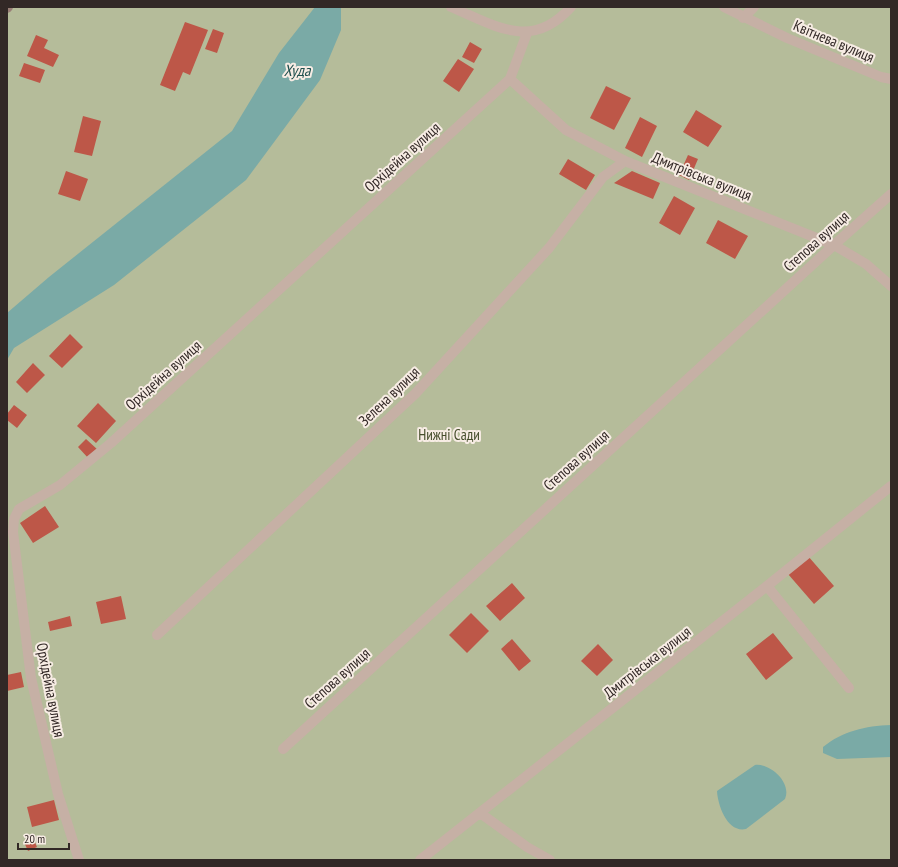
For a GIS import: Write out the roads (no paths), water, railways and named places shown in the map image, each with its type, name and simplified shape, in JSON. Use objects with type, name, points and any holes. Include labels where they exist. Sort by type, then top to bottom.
[{"type":"street","points":[[450,7],[495,26],[528,33],[544,28],[559,20],[571,7]]},
{"type":"street","name":"Квітнева вулиця","points":[[724,7],[743,18],[787,38],[881,77],[891,79]]},
{"type":"street","points":[[743,18],[754,7]]},
{"type":"street","name":"Орхідейна вулиця","points":[[79,860],[58,794],[31,678],[14,532],[14,519],[19,508],[60,485],[111,443],[510,79],[528,33]]},
{"type":"street","name":"Дмитрівська вулиця","points":[[510,79],[566,130],[625,161],[834,244],[866,264],[891,286]]},
{"type":"street","name":"Зелена вулиця","points":[[156,635],[414,394],[549,248],[603,177],[625,161]]},
{"type":"street","name":"Степова вулиця","points":[[283,749],[834,244],[891,194]]},
{"type":"street","name":"Дмитрівська вулиця","points":[[420,860],[767,586],[891,486]]},
{"type":"street","points":[[767,586],[849,688]]},
{"type":"street","points":[[480,813],[527,847],[550,860]]},
{"type":"water","name":"Худа","points":[[315,7],[341,7],[341,30],[320,80],[246,180],[114,285],[14,348],[7,360],[7,313],[49,277],[232,131],[279,53]]},
{"type":"water","points":[[891,725],[891,757],[837,759],[823,753],[823,747],[846,733],[863,728]]},
{"type":"water","points":[[755,765],[767,767],[779,775],[786,787],[785,799],[746,829],[740,829],[734,827],[725,818],[719,804],[717,791]]},
{"type":"park label","name":"Нижні Сади","points":[[449,434]]}]
